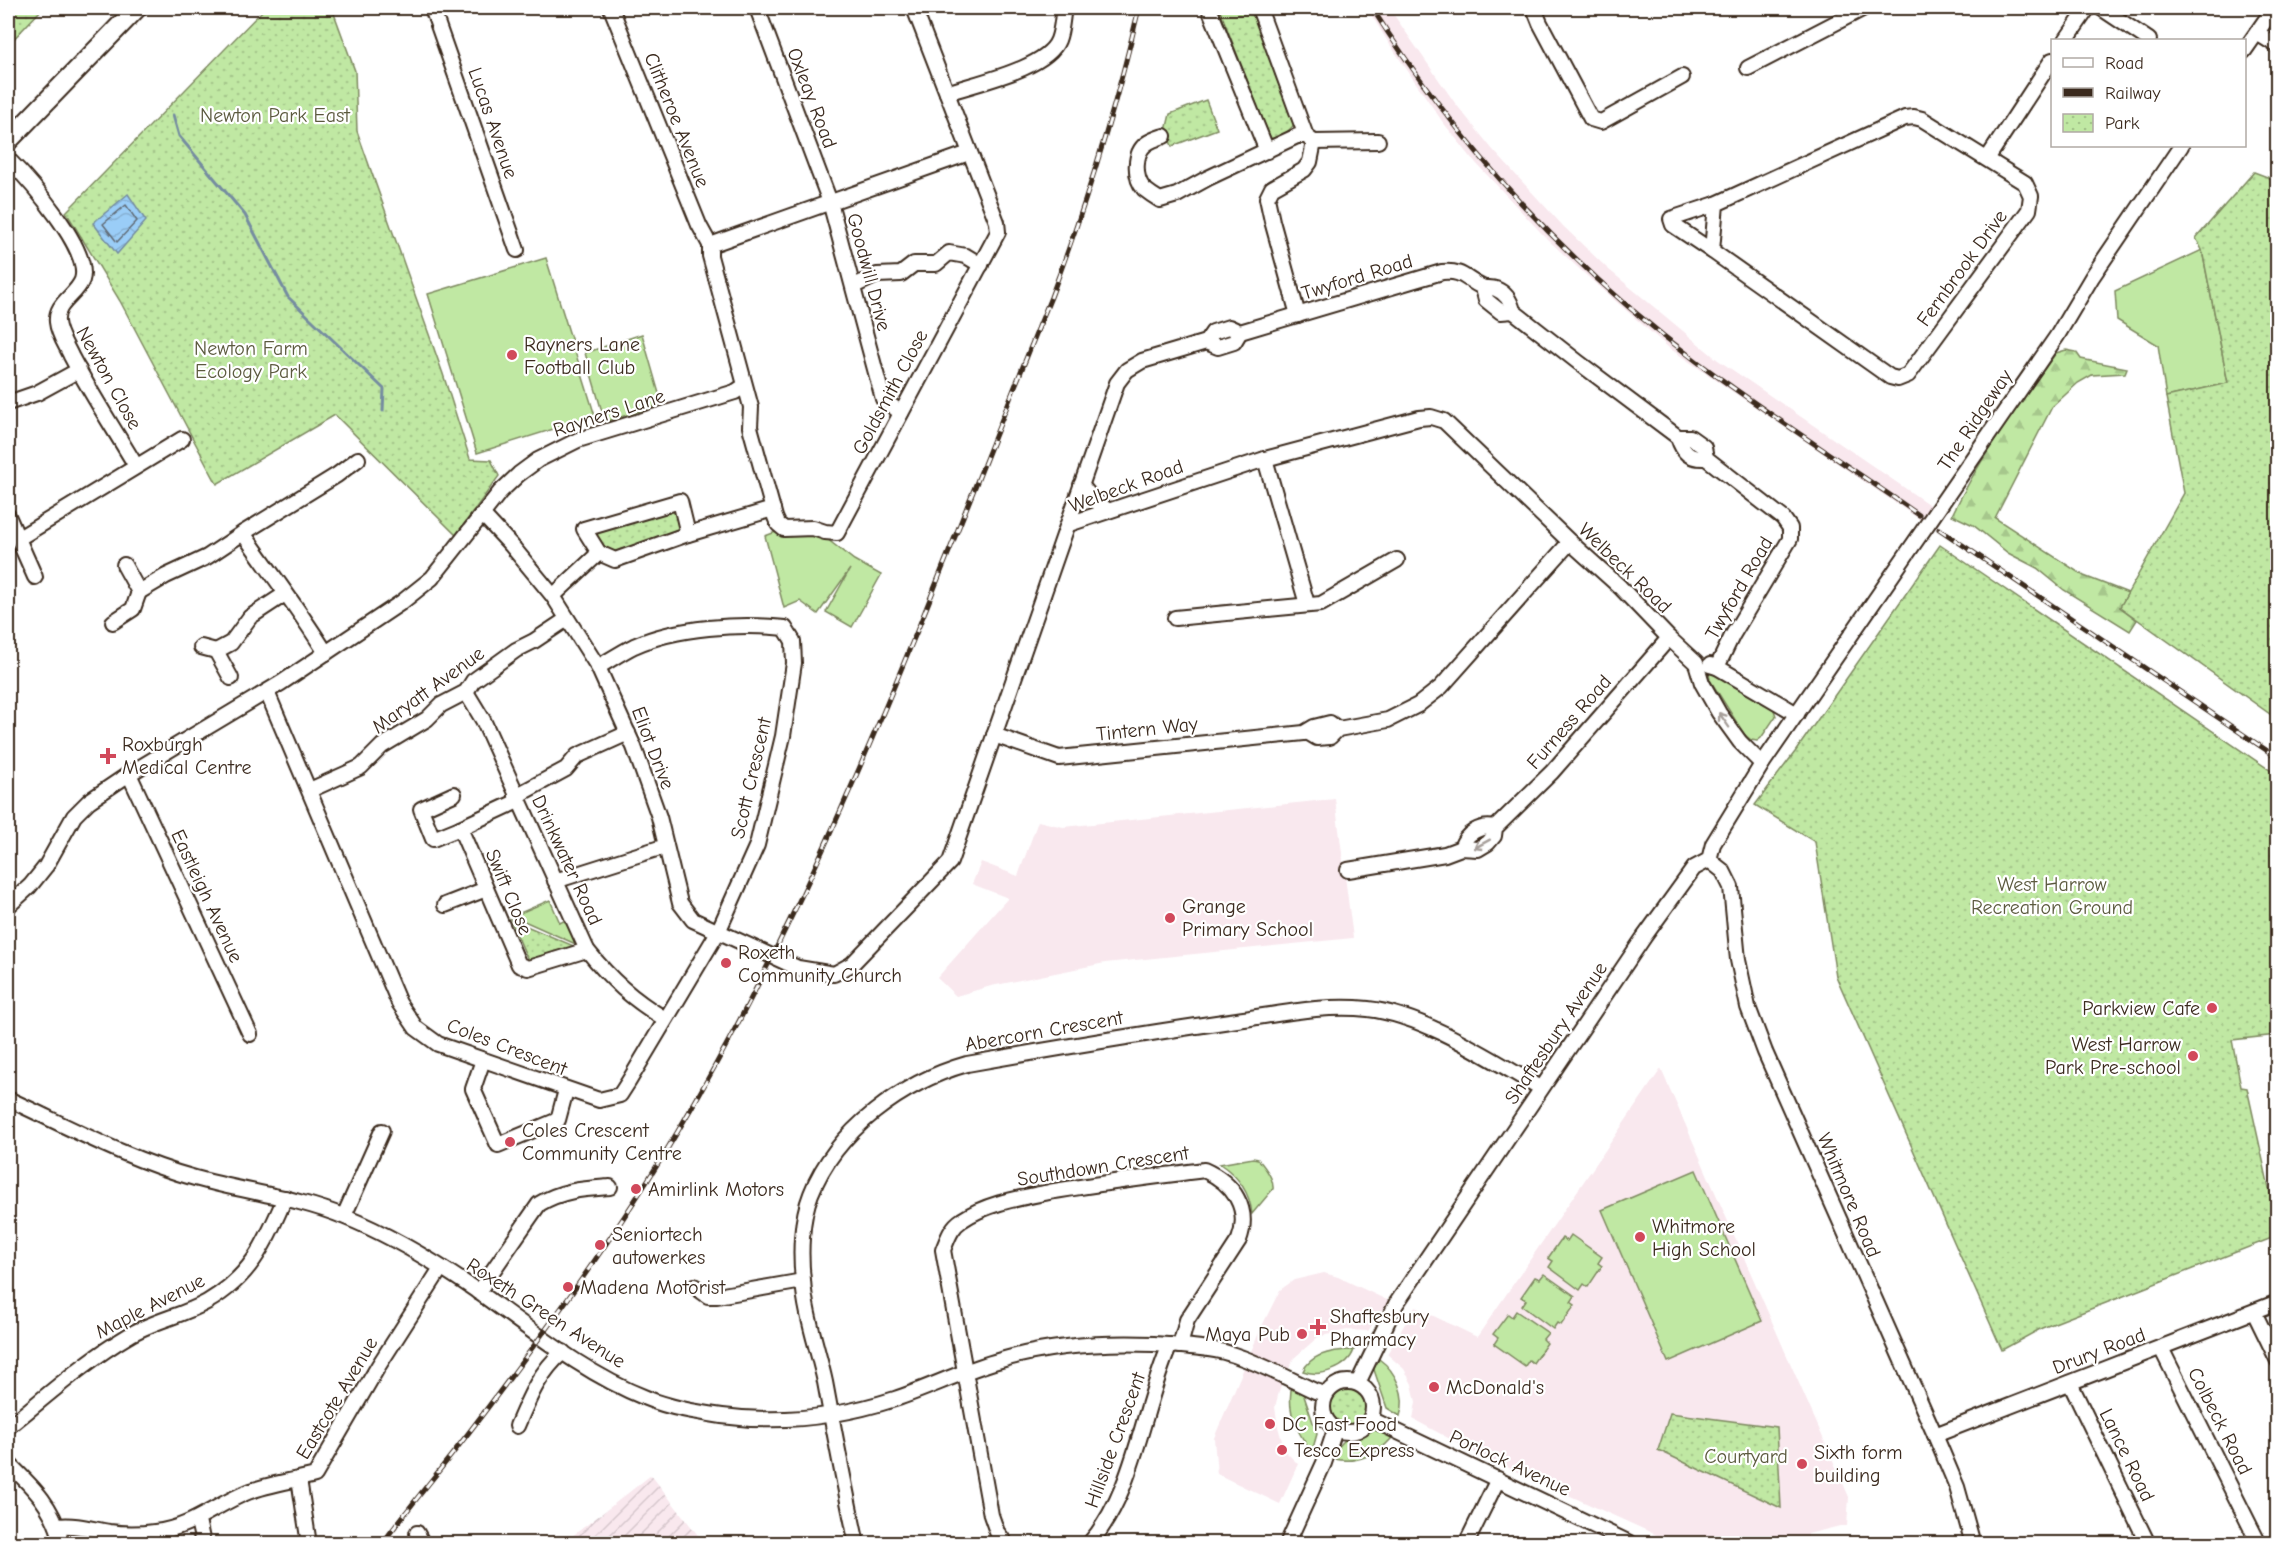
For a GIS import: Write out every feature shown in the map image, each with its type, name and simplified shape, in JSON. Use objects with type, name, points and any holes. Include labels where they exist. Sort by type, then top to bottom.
[{"type":"main road","points":[[8,141],[137,8]]},
{"type":"street","name":"Lucas Avenue","points":[[432,8],[517,250]]},
{"type":"street","name":"Clitheroe Avenue","points":[[611,8],[699,225],[710,245]]},
{"type":"street","name":"Oxleay Road","points":[[757,8],[830,202]]},
{"type":"street","points":[[688,534],[680,501],[584,528],[599,553],[615,560],[688,534],[773,509],[750,427],[751,406],[710,256],[710,245],[969,153],[914,8]]},
{"type":"street","points":[[947,93],[1038,62],[1051,51],[1058,41],[1064,8]]},
{"type":"street","points":[[1209,8],[1267,151]]},
{"type":"street","points":[[1259,8],[1310,139],[1310,162],[1304,170],[1272,188],[1267,198],[1298,315]]},
{"type":"street","points":[[1748,68],[1864,8]]},
{"type":"street","points":[[2067,39],[2088,8]]},
{"type":"street","points":[[2101,8],[2147,39]]},
{"type":"street","points":[[2246,48],[2274,8]]},
{"type":"street","points":[[1539,9],[1540,23],[1592,119],[1601,122],[1682,77]]},
{"type":"street","points":[[2257,33],[2277,46]]},
{"type":"street","points":[[1987,159],[2051,62]]},
{"type":"street","name":"Fernbrook Drive","points":[[1914,117],[1922,119],[2025,183],[2031,196],[2029,210],[1908,375],[1898,379],[1890,377],[1673,225],[1671,219],[1716,204],[1905,118],[1914,117]]},
{"type":"street","points":[[1164,136],[1144,145],[1139,151],[1137,162],[1143,188],[1160,200],[1177,195],[1297,136],[1310,139],[1378,141]]},
{"type":"street","name":"The Ridgeway","points":[[1797,714],[2057,336],[2092,277],[2180,147]]},
{"type":"street","name":"Goldsmith Close","points":[[773,509],[778,524],[784,529],[813,528],[837,533],[996,238],[998,227],[969,153]]},
{"type":"street","name":"Newton Close","points":[[8,159],[47,201],[82,261],[82,279],[59,308],[57,321],[61,335],[79,370],[136,466]]},
{"type":"street","name":"Goodwill Drive","points":[[830,202],[883,399],[901,414]]},
{"type":"street","points":[[1712,251],[1716,204]]},
{"type":"street","points":[[854,286],[877,275],[901,274],[914,264],[936,264],[949,253],[966,256],[979,268]]},
{"type":"street","name":"Twyford Road","points":[[1069,524],[1117,383],[1127,370],[1142,361],[1206,342],[1218,347],[1234,342],[1239,332],[1442,272],[1454,271],[1483,288],[1486,300],[1500,312],[1514,311],[1678,437],[1682,449],[1695,459],[1706,458],[1783,518],[1790,528],[1790,539],[1732,636],[1717,667]]},
{"type":"street","points":[[8,403],[37,393],[79,370]]},
{"type":"street","name":"Rayners Lane","points":[[8,906],[30,886],[46,866],[74,816],[89,801],[129,774],[267,692],[402,602],[432,578],[500,492],[519,474],[555,450],[578,440],[735,392],[744,386]]},
{"type":"street","name":"Welbeck Road","points":[[718,932],[798,968],[834,974],[852,964],[950,862],[1069,524],[1265,459],[1419,418],[1431,417],[1444,421],[1620,587],[1696,663],[1702,682],[1719,713],[1740,742],[1762,764]]},
{"type":"street","points":[[19,538],[182,439]]},
{"type":"street","points":[[113,621],[133,609],[139,592],[166,576],[207,557],[337,475],[358,459]]},
{"type":"street","points":[[1265,459],[1307,604]]},
{"type":"street","points":[[1081,484],[1092,498],[1107,510]]},
{"type":"street","name":"Eliot Drive","points":[[483,515],[538,576],[598,667],[628,733],[659,817],[680,903],[693,920],[718,932]]},
{"type":"street","points":[[8,516],[35,577]]},
{"type":"street","points":[[243,533],[285,594],[297,607],[326,653]]},
{"type":"street","name":"Tintern Way","points":[[994,735],[1059,758],[1307,732],[1317,738],[1324,738],[1330,737],[1338,729],[1388,720],[1418,705],[1441,687],[1570,542]]},
{"type":"street","points":[[553,596],[599,553]]},
{"type":"street","points":[[1175,618],[1321,604],[1397,560]]},
{"type":"street","points":[[124,565],[139,592]]},
{"type":"street","points":[[201,647],[216,651],[231,643],[250,617],[285,594]]},
{"type":"street","name":"Maryatt Avenue","points":[[310,790],[361,767],[382,746],[426,719],[441,705],[466,692],[473,681],[516,650],[567,619]]},
{"type":"street","name":"Scott Crescent","points":[[598,667],[635,646],[714,627],[785,628],[793,642],[794,663],[783,736],[757,845],[718,932]]},
{"type":"street","name":"Furness Road","points":[[1348,870],[1445,854],[1461,848],[1478,849],[1488,843],[1494,836],[1495,828],[1552,772],[1669,638]]},
{"type":"street","points":[[216,651],[231,678]]},
{"type":"street","points":[[1696,663],[1717,667],[1797,714]]},
{"type":"street","name":"Coles Crescent","points":[[267,692],[399,1003],[416,1028],[438,1044],[600,1100],[620,1095],[718,932]]},
{"type":"street","name":"Drinkwater Road","points":[[466,692],[483,720],[587,950],[604,971],[635,1001],[665,1019]]},
{"type":"street","name":"Shaftesbury Avenue","points":[[1358,1383],[1396,1304],[1669,903],[1694,868],[1709,860],[1713,844],[1762,764],[1797,714]]},
{"type":"street","points":[[453,794],[421,810],[433,839],[517,799],[566,770],[577,756],[628,733]]},
{"type":"street","name":"Eastleigh Avenue","points":[[129,774],[250,1034]]},
{"type":"street","name":"Swift Close","points":[[460,828],[519,965],[528,968],[587,950]]},
{"type":"street","points":[[555,881],[666,846]]},
{"type":"street","name":"Whitmore Road","points":[[1709,860],[1723,871],[1731,887],[1738,960],[1748,1007],[1765,1052],[1957,1487],[1973,1544]]},
{"type":"street","points":[[445,905],[486,889]]},
{"type":"street","name":"Abercorn Crescent","points":[[857,1544],[802,1281],[805,1221],[811,1195],[824,1168],[838,1149],[872,1114],[902,1093],[918,1083],[967,1064],[1128,1035],[1314,1009],[1368,1009],[1394,1014],[1457,1040],[1541,1088]]},
{"type":"street","points":[[483,1060],[473,1089],[498,1145],[558,1120],[566,1090]]},
{"type":"street","name":"Roxeth Green Avenue","points":[[8,1099],[110,1148],[194,1178],[285,1198],[344,1216],[396,1240],[478,1292],[563,1352],[609,1380],[647,1398],[687,1410],[757,1420],[850,1412],[898,1398],[965,1371],[1003,1359],[1040,1351],[1094,1344],[1175,1346],[1229,1353],[1314,1391],[1326,1394]]},
{"type":"street","points":[[344,1216],[382,1131]]},
{"type":"street","name":"Southdown Crescent","points":[[965,1371],[943,1250],[950,1230],[973,1214],[1003,1202],[1082,1186],[1204,1170],[1219,1176],[1234,1193],[1242,1211],[1244,1227],[1239,1240],[1187,1320],[1175,1346]]},
{"type":"street","points":[[478,1292],[539,1204],[551,1196],[568,1190],[610,1188]]},
{"type":"street","name":"Maple Avenue","points":[[8,1427],[97,1355],[134,1332],[207,1302],[238,1280],[262,1250],[285,1198]]},
{"type":"street","name":"Eastcote Avenue","points":[[58,1527],[73,1525],[130,1538],[179,1527],[198,1520],[246,1493],[275,1483],[315,1475],[379,1365],[441,1268]]},
{"type":"street","points":[[694,1286],[708,1296],[717,1296],[802,1281]]},
{"type":"street","name":"Drury Road","points":[[1935,1435],[2277,1302]]},
{"type":"street","points":[[2254,1312],[2277,1361]]},
{"type":"street","name":"Hillside Crescent","points":[[1089,1544],[1103,1527],[1118,1495],[1175,1346]]},
{"type":"street","name":"Colbeck Road","points":[[2161,1348],[2259,1544]]},
{"type":"street","points":[[517,1426],[542,1374],[549,1364],[563,1352]]},
{"type":"street","points":[[965,1371],[991,1515],[997,1532],[1006,1544]]},
{"type":"street","points":[[1341,1382],[1358,1383],[1367,1390],[1372,1399],[1374,1410],[1371,1419],[1363,1428],[1356,1431],[1335,1430],[1324,1417],[1322,1407],[1326,1394],[1341,1382]]},
{"type":"street","name":"Lance Road","points":[[2070,1383],[2148,1544]]},
{"type":"street","name":"Porlock Avenue","points":[[1371,1419],[1632,1544]]},
{"type":"street","points":[[1287,1544],[1324,1463],[1335,1430]]},
{"type":"street","points":[[8,1463],[38,1492],[58,1527],[62,1544]]},
{"type":"street","points":[[299,1479],[309,1544]]},
{"type":"street","points":[[1466,1544],[1498,1479]]},
{"type":"street","points":[[198,1520],[203,1544]]},
{"type":"shaded area","points":[[1367,8],[1389,8],[1455,103],[1493,150],[1564,227],[1608,269],[1718,360],[1931,506],[1922,521],[1669,348],[1587,276],[1547,239],[1474,161],[1442,121]]},
{"type":"shaded area","name":"Grange Primary School","points":[[1335,799],[1353,938],[1105,963],[991,986],[956,996],[937,978],[1008,898],[972,884],[981,862],[1018,876],[1038,821],[1063,827]]},
{"type":"shaded area","name":"Whitmore High School","points":[[1661,1069],[1849,1497],[1847,1526],[1808,1534],[1808,1543],[1674,1543],[1476,1453],[1413,1419],[1416,1402],[1412,1384],[1404,1369],[1387,1354],[1415,1307],[1477,1337]]},
{"type":"shaded area","points":[[1324,1273],[1338,1277],[1389,1301],[1368,1331],[1347,1330],[1318,1337],[1294,1358],[1280,1388],[1275,1407],[1285,1451],[1298,1464],[1280,1504],[1217,1474],[1214,1438],[1261,1328],[1280,1290],[1294,1280]]},
{"type":"shaded area","points":[[651,1475],[704,1543],[563,1543],[609,1508]]},
{"type":"green space","points":[[8,8],[43,8],[8,45]]},
{"type":"green space","points":[[265,8],[332,8],[355,71],[357,131],[443,374],[470,459],[491,460],[499,476],[456,535],[335,415],[217,484],[120,301],[66,212]]},
{"type":"green space","points":[[1219,8],[1251,8],[1295,120],[1294,125],[1280,139],[1271,138],[1266,128]]},
{"type":"green space","points":[[1206,100],[1217,129],[1172,146],[1166,131],[1170,114]]},
{"type":"green space","points":[[2254,172],[2278,181],[2277,719],[2120,607],[2184,493],[2166,397],[2228,383],[2202,250],[2196,238]]},
{"type":"green space","points":[[2202,250],[2228,383],[2166,397],[2158,345],[2117,320],[2115,291]]},
{"type":"green space","name":"Rayners Lane Football Club","points":[[546,258],[595,416],[477,453],[428,294]]},
{"type":"green space","points":[[642,334],[662,404],[605,422],[585,353]]},
{"type":"green space","points":[[2066,350],[2076,352],[2081,359],[2127,368],[2125,373],[2092,375],[2078,383],[2052,407],[1995,518],[2084,576],[2128,593],[2120,607],[2137,620],[2130,631],[2064,590],[2037,568],[2008,553],[1973,525],[1952,515],[1975,472],[2014,411],[2056,353]]},
{"type":"green space","points":[[671,504],[683,536],[605,557],[592,532]]},
{"type":"green space","points":[[813,528],[854,560],[881,575],[852,627],[826,612],[850,569],[818,614],[800,601],[784,608],[765,536],[784,529]]},
{"type":"green space","name":"West Harrow Recreation Ground","points":[[1940,545],[2277,775],[2277,1035],[2232,1040],[2241,1087],[2247,1088],[2277,1224],[2277,1236],[2042,1328],[2002,1350],[1836,976],[1815,842],[1755,805],[1795,752]]},
{"type":"green space","points":[[1712,672],[1773,707],[1776,716],[1757,741],[1751,740],[1744,734],[1710,680],[1709,674]]},
{"type":"green space","points":[[550,900],[560,923],[569,918],[580,946],[513,916]]},
{"type":"green space","points":[[510,919],[576,947],[528,960]]},
{"type":"green space","points":[[1258,1159],[1266,1169],[1273,1189],[1252,1214],[1249,1199],[1242,1186],[1220,1164]]},
{"type":"green space","points":[[1696,1170],[1762,1321],[1668,1362],[1602,1210]]},
{"type":"green space","points":[[1571,1235],[1602,1257],[1598,1263],[1602,1266],[1588,1287],[1584,1284],[1580,1290],[1549,1267],[1553,1261],[1548,1258],[1562,1238],[1567,1241]]},
{"type":"green space","points":[[1544,1274],[1575,1296],[1571,1302],[1575,1305],[1561,1325],[1557,1323],[1553,1329],[1522,1306],[1526,1300],[1521,1297],[1535,1277],[1540,1279]]},
{"type":"green space","points":[[1516,1311],[1548,1333],[1543,1339],[1547,1343],[1533,1363],[1529,1360],[1525,1366],[1494,1344],[1498,1338],[1493,1334],[1508,1314],[1512,1317]]},
{"type":"green space","points":[[1354,1350],[1346,1362],[1333,1370],[1317,1373],[1303,1371],[1318,1356]]},
{"type":"green space","points":[[1379,1359],[1395,1377],[1401,1392],[1400,1416],[1387,1408],[1373,1367]]},
{"type":"green space","points":[[1295,1387],[1303,1393],[1317,1434],[1313,1448],[1308,1447],[1294,1420],[1290,1398],[1291,1390]]},
{"type":"green space","points":[[1347,1389],[1360,1394],[1365,1407],[1360,1420],[1347,1425],[1334,1420],[1329,1407],[1334,1394]]},
{"type":"green space","name":"Courtyard","points":[[1670,1413],[1777,1427],[1781,1508],[1658,1450]]},
{"type":"green space","points":[[1379,1429],[1391,1435],[1391,1439],[1380,1449],[1359,1459],[1335,1459],[1336,1452],[1345,1441],[1357,1434]]},
{"type":"water","points":[[128,194],[146,221],[117,254],[93,223]]},
{"type":"waterway","points":[[173,115],[179,136],[245,215],[288,297],[384,389],[383,411]]},
{"type":"railway","points":[[382,1544],[515,1371],[627,1213],[678,1131],[734,1031],[786,929],[880,721],[1051,297],[1100,154],[1139,8]]},
{"type":"railway","points":[[1372,8],[1405,58],[1479,155],[1561,244],[1605,286],[1651,326],[1726,383],[1919,515]]},
{"type":"railway","points":[[1939,529],[2278,758]]},
{"type":"place","name":"Rayners Lane Football Club","points":[[512,355]]},
{"type":"place","name":"Roxburgh Medical Centre","points":[[108,756]]},
{"type":"place","name":"Grange Primary School","points":[[1170,918]]},
{"type":"place","name":"Roxeth Community Church","points":[[726,963]]},
{"type":"place","name":"Parkview Cafe","points":[[2212,1008]]},
{"type":"place","name":"West Harrow Park Pre-school","points":[[2193,1056]]},
{"type":"place","name":"Coles Crescent Community Centre","points":[[510,1142]]},
{"type":"place","name":"Amirlink Motors","points":[[636,1189]]},
{"type":"place","name":"Whitmore High School","points":[[1640,1237]]},
{"type":"place","name":"Seniortech autowerkes","points":[[600,1245]]},
{"type":"place","name":"Madena Motorist","points":[[568,1287]]},
{"type":"place","name":"Shaftesbury Pharmacy","points":[[1318,1327]]},
{"type":"place","name":"Maya Pub","points":[[1302,1334]]},
{"type":"place","name":"McDonald's","points":[[1434,1387]]},
{"type":"place","name":"DC Fast Food","points":[[1270,1424]]},
{"type":"place","name":"Tesco Express","points":[[1282,1450]]},
{"type":"place","name":"Sixth form building","points":[[1802,1464]]},
{"type":"park label","name":"Newton Park East","points":[[275,115]]},
{"type":"park label","name":"Newton Farm Ecology Park","points":[[251,360]]}]
